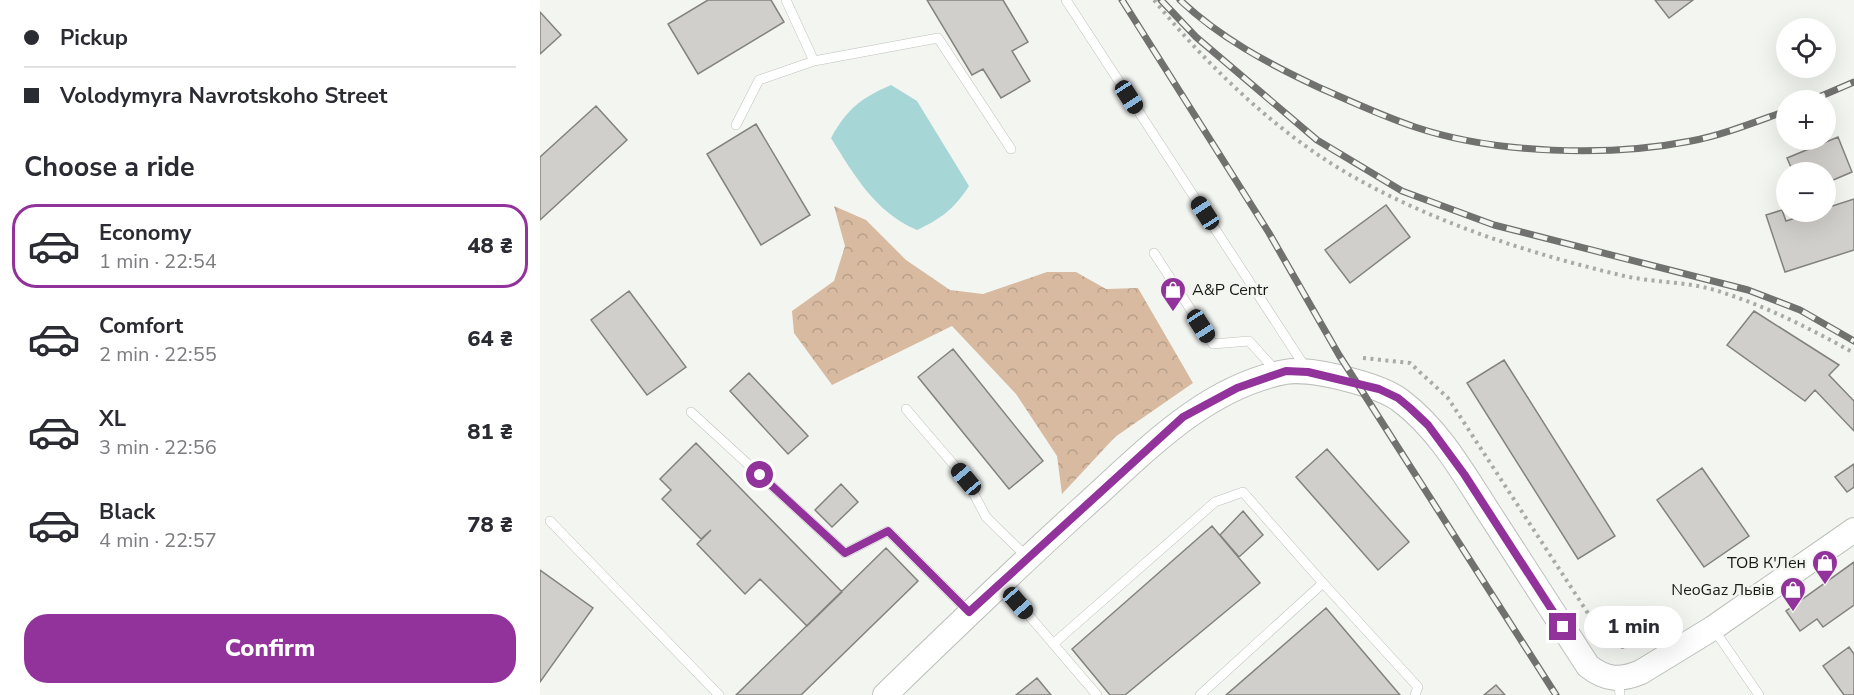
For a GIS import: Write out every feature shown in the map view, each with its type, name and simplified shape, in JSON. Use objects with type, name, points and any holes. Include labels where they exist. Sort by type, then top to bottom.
[{"type":"street","points":[[885,695],[1000,582],[1183,417],[1237,388],[1279,374],[1308,372],[1379,389],[1398,398],[1428,425],[1464,474],[1588,666],[1619,687],[1713,628],[1854,530]]},
{"type":"lane","points":[[786,0],[814,61]]},
{"type":"lane","points":[[1066,0],[1308,372]]},
{"type":"lane","points":[[736,125],[759,80],[814,61],[938,38],[1011,149]]},
{"type":"lane","points":[[1154,253],[1213,344],[1249,342],[1279,374]]},
{"type":"lane","points":[[906,409],[966,479],[986,517],[1028,558]]},
{"type":"lane","points":[[692,412],[845,553],[888,531],[969,612]]},
{"type":"lane","points":[[1053,644],[1215,502],[1243,492],[1418,687],[1415,695]]},
{"type":"lane","points":[[550,521],[719,695]]},
{"type":"lane","points":[[1000,582],[1097,695]]},
{"type":"lane","points":[[1200,695],[1323,583]]},
{"type":"lane","points":[[1713,628],[1759,695]]},
{"type":"path","points":[[1154,0],[1189,43],[1234,86],[1294,136],[1360,181],[1446,221],[1529,250],[1622,276],[1717,291],[1801,324],[1854,354]]},
{"type":"path","points":[[1359,357],[1410,363],[1448,398],[1606,641],[1622,647],[1645,644]]},
{"type":"green space","points":[[834,206],[866,220],[906,260],[950,290],[983,294],[1047,272],[1076,272],[1106,289],[1138,288],[1193,383],[1115,437],[1062,494],[1057,456],[1016,394],[952,326],[832,385],[794,333],[792,311],[834,281],[845,246]]},
{"type":"water","points":[[891,85],[917,101],[969,186],[947,212],[917,230],[877,203],[857,179],[831,138],[849,112],[863,100]]},
{"type":"building","points":[[708,0],[771,0],[784,22],[698,74],[668,24]]},
{"type":"building","points":[[927,0],[1003,0],[1028,42],[1012,51],[1030,81],[1001,98],[983,69],[972,75]]},
{"type":"building","points":[[1655,0],[1693,0],[1669,18]]},
{"type":"building","points":[[540,12],[561,35],[540,54]]},
{"type":"building","points":[[596,106],[627,140],[540,220],[540,157]]},
{"type":"building","points":[[756,124],[810,215],[761,245],[707,154]]},
{"type":"building","points":[[1838,137],[1852,172],[1836,179],[1836,162],[1789,162],[1787,158],[1806,150],[1836,150],[1836,138]]},
{"type":"building","points":[[1854,199],[1854,250],[1785,272],[1766,215],[1776,212],[1776,222],[1836,222],[1836,205]]},
{"type":"building","points":[[1386,205],[1410,237],[1350,283],[1325,250]]},
{"type":"building","points":[[629,291],[686,367],[647,395],[591,320]]},
{"type":"building","points":[[1754,311],[1839,365],[1829,375],[1854,401],[1854,431],[1815,390],[1805,401],[1727,345]]},
{"type":"building","points":[[953,349],[1043,461],[1009,489],[918,377]]},
{"type":"building","points":[[1504,360],[1615,536],[1578,559],[1467,383]]},
{"type":"building","points":[[749,373],[808,436],[788,454],[730,391]]},
{"type":"building","points":[[696,443],[842,592],[807,626],[760,579],[745,594],[697,544],[711,530],[701,539],[662,499],[671,490],[660,479]]},
{"type":"building","points":[[1327,449],[1409,542],[1378,570],[1296,477]]},
{"type":"building","points":[[1854,464],[1854,487],[1847,492],[1835,477]]},
{"type":"building","points":[[1702,468],[1749,536],[1704,567],[1657,500]]},
{"type":"building","points":[[841,484],[858,502],[832,527],[815,510]]},
{"type":"building","points":[[1243,511],[1263,535],[1239,557],[1220,535]]},
{"type":"building","points":[[1212,526],[1260,583],[1125,695],[1110,695],[1072,649]]},
{"type":"building","points":[[886,548],[918,581],[801,695],[736,695]]},
{"type":"building","points":[[1854,562],[1854,605],[1823,627],[1817,619],[1800,631],[1786,611]]},
{"type":"building","points":[[540,570],[593,608],[540,682]]},
{"type":"building","points":[[1326,608],[1400,695],[1226,695]]},
{"type":"building","points":[[1849,647],[1854,654],[1854,695],[1844,695],[1823,666]]},
{"type":"building","points":[[1037,678],[1051,695],[1016,695]]},
{"type":"building","points":[[1496,685],[1505,695],[1484,695]]},
{"type":"railway","points":[[1122,0],[1269,233],[1339,355],[1556,695]]},
{"type":"railway","points":[[1161,0],[1196,37],[1317,140],[1402,191],[1494,225],[1748,290],[1800,310],[1854,341]]},
{"type":"railway","points":[[1180,0],[1228,38],[1281,69],[1318,87],[1415,127],[1480,143],[1516,148],[1589,151],[1659,146],[1715,135],[1776,115]]},
{"type":"railway","points":[[1835,90],[1854,82]]},
{"type":"place","name":"A&P Centr","points":[[1173,313]]},
{"type":"place","name":"ТОВ К'Лен","points":[[1825,586]]},
{"type":"place","name":"NeoGaz Львів","points":[[1793,613]]},
{"type":"route","points":[[760,475],[845,553],[888,531],[969,612],[1183,417],[1237,388],[1286,371],[1308,372],[1379,389],[1398,398],[1428,425],[1464,474],[1563,627]]}]
